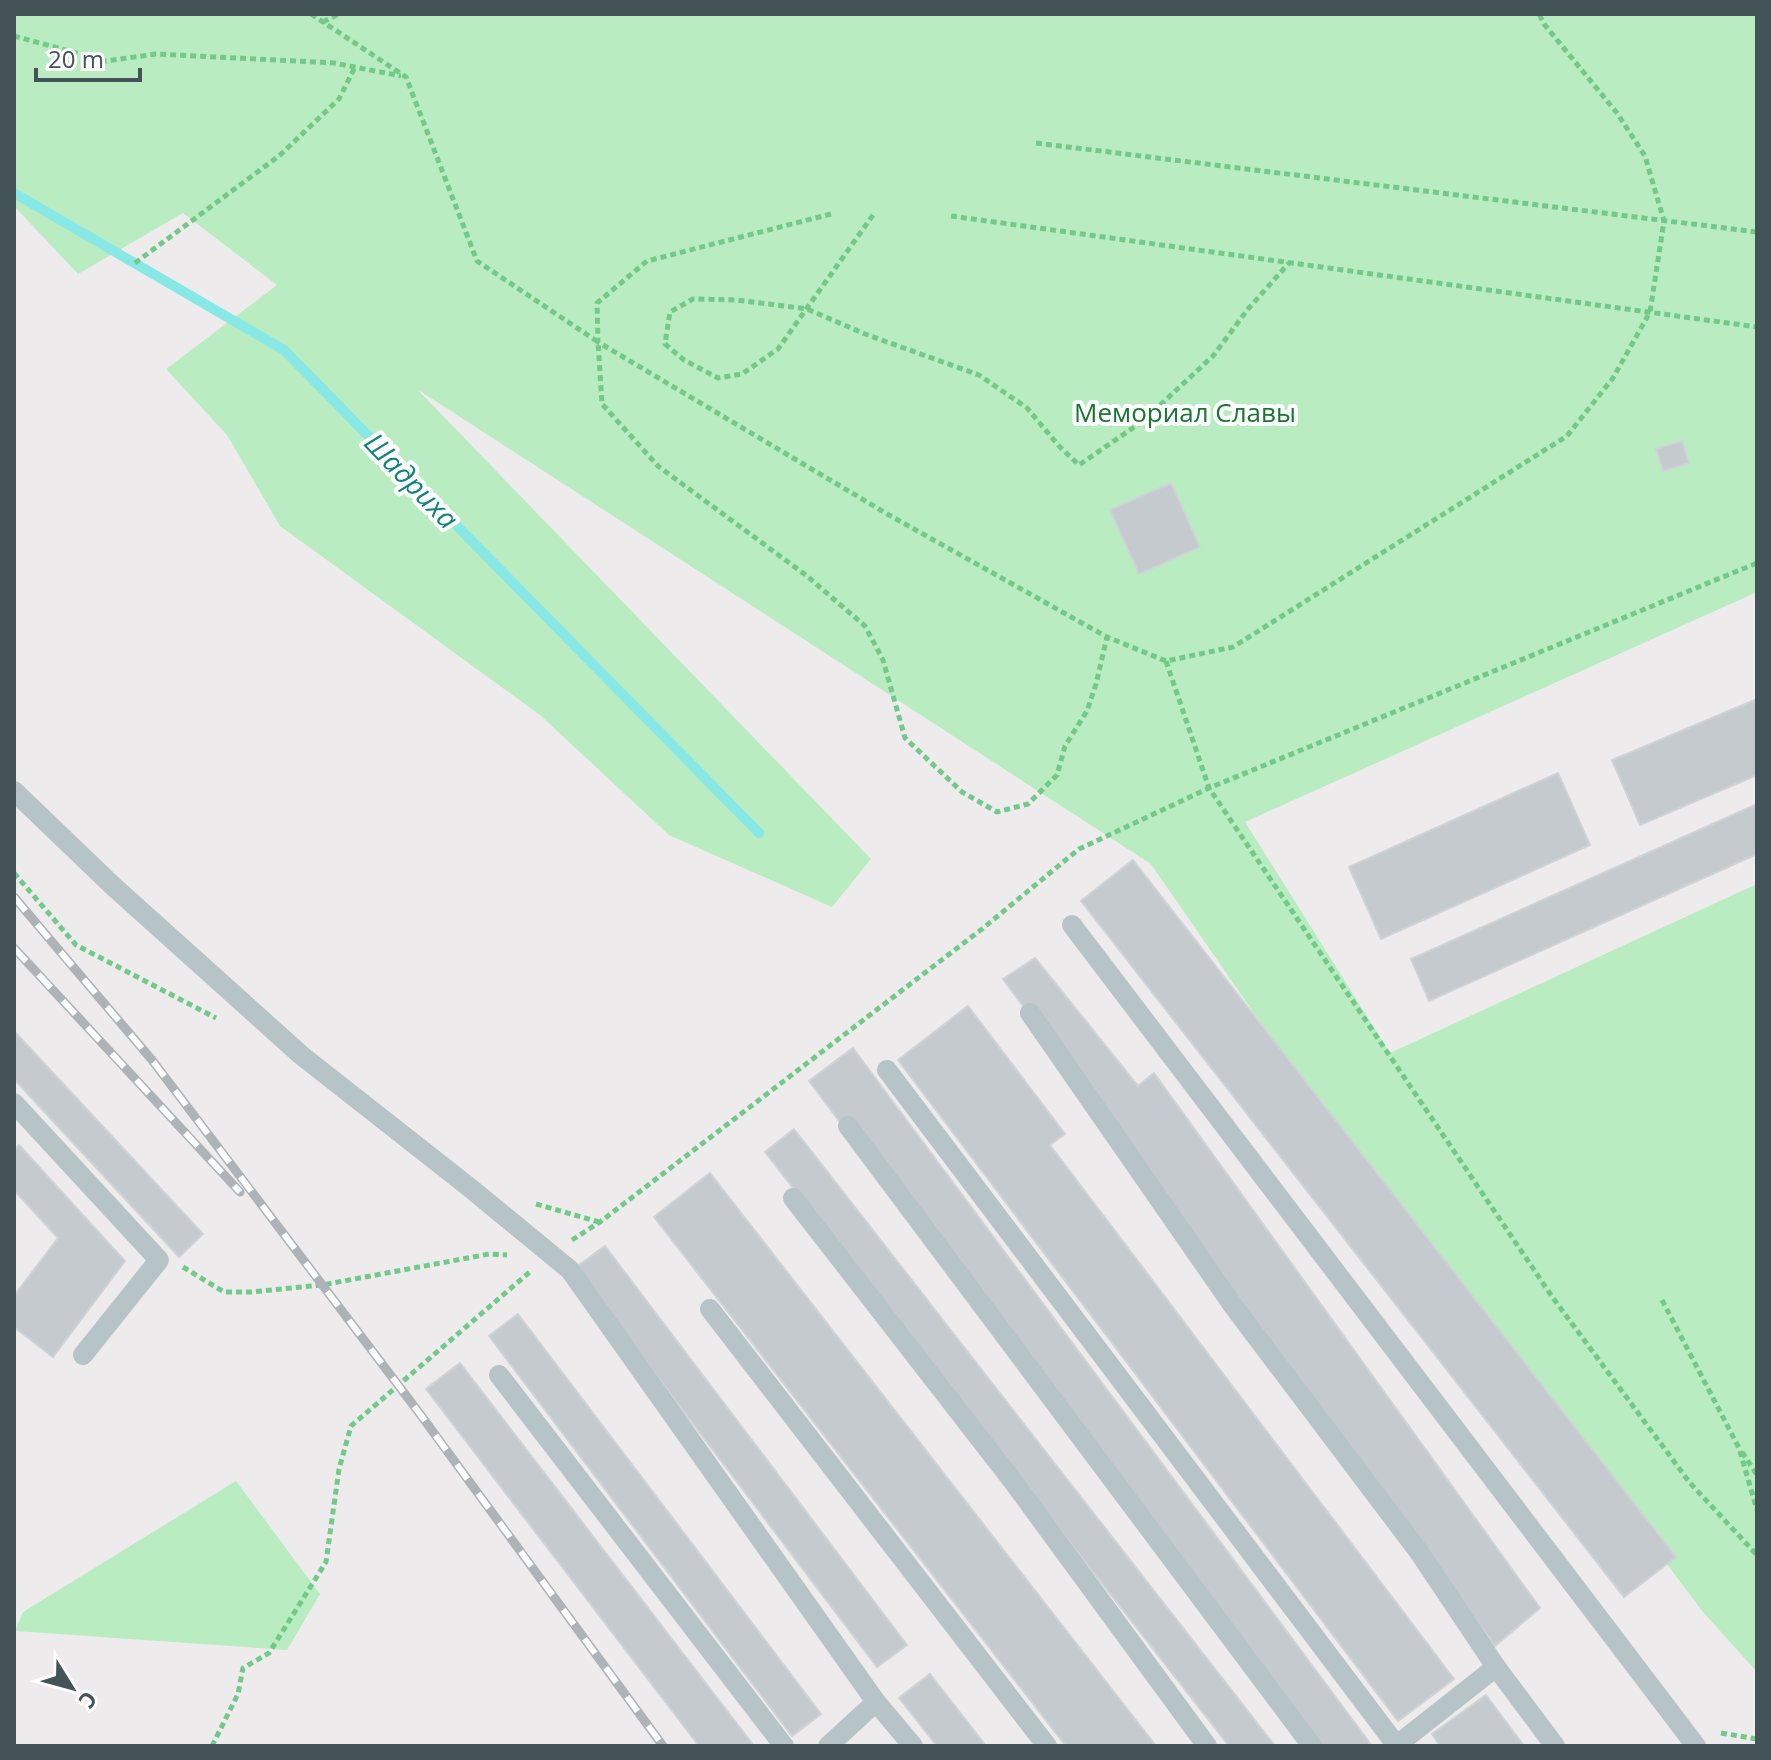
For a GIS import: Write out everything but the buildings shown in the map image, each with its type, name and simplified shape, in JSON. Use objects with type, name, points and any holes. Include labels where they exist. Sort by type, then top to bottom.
[{"type":"lane","points":[[14,791],[113,886],[301,1055],[570,1270],[876,1702],[913,1746]]},
{"type":"lane","points":[[1072,925],[1696,1746]]},
{"type":"lane","points":[[1030,1013],[1234,1307],[1419,1552],[1496,1667],[1555,1746]]},
{"type":"lane","points":[[887,1070],[1397,1746],[1496,1667]]},
{"type":"lane","points":[[17,1113],[159,1260],[83,1355]]},
{"type":"lane","points":[[848,1126],[1312,1746]]},
{"type":"lane","points":[[793,1198],[1012,1480],[1207,1746]]},
{"type":"lane","points":[[710,1309],[1047,1746]]},
{"type":"lane","points":[[499,1375],[784,1746]]},
{"type":"lane","points":[[828,1746],[876,1702]]},
{"type":"path","points":[[311,14],[406,77],[477,261],[598,342],[889,515],[1107,637],[1166,661],[1233,647],[1567,436],[1613,378],[1650,312],[1664,221],[1645,156],[1617,113],[1539,14]]},
{"type":"path","points":[[322,22],[339,14]]},
{"type":"path","points":[[14,36],[106,61],[156,54],[334,63],[406,77]]},
{"type":"path","points":[[135,263],[279,156],[339,99],[355,67]]},
{"type":"path","points":[[1036,143],[1757,232]]},
{"type":"path","points":[[831,214],[647,261],[597,303],[602,404],[658,466],[807,576],[865,626],[883,660],[905,738],[962,792],[997,812],[1028,804],[1057,775],[1065,746],[1087,711],[1107,637]]},
{"type":"path","points":[[873,215],[807,309],[778,349],[742,374],[718,378],[684,360],[665,344],[670,312],[693,299],[737,300],[807,309],[865,334],[979,375],[1027,408],[1079,465],[1143,421],[1213,356],[1248,309],[1289,263]]},
{"type":"path","points":[[951,216],[1757,327]]},
{"type":"path","points":[[834,1042],[982,929],[1079,849],[1209,788],[1757,563]]},
{"type":"path","points":[[1166,661],[1209,788],[1553,1298],[1690,1483],[1757,1555]]},
{"type":"path","points":[[212,1746],[238,1694],[243,1668],[269,1653],[326,1562],[339,1469],[351,1426],[549,1255]]},
{"type":"path","points":[[1662,1300],[1739,1448],[1757,1475]]},
{"type":"path","points":[[1739,1448],[1757,1510]]},
{"type":"green space","name":"Мемориал Славы","points":[[14,14],[1757,14],[1757,592],[1245,822],[1390,1053],[1757,884],[1757,1672],[1703,1612],[1267,1032],[1151,864],[417,389],[871,859],[832,907],[669,835],[540,715],[280,526],[227,435],[166,369],[277,285],[183,213],[78,274],[14,206],[14,86],[17,86],[14,84]]},
{"type":"green space","points":[[236,1481],[320,1594],[287,1650],[15,1631],[23,1612]]},
{"type":"waterway","name":"Шадриха","points":[[14,193],[284,350],[759,833]]},
{"type":"railway","points":[[14,897],[152,1060],[417,1410],[663,1746]]},
{"type":"railway","points":[[14,948],[240,1192]]}]
